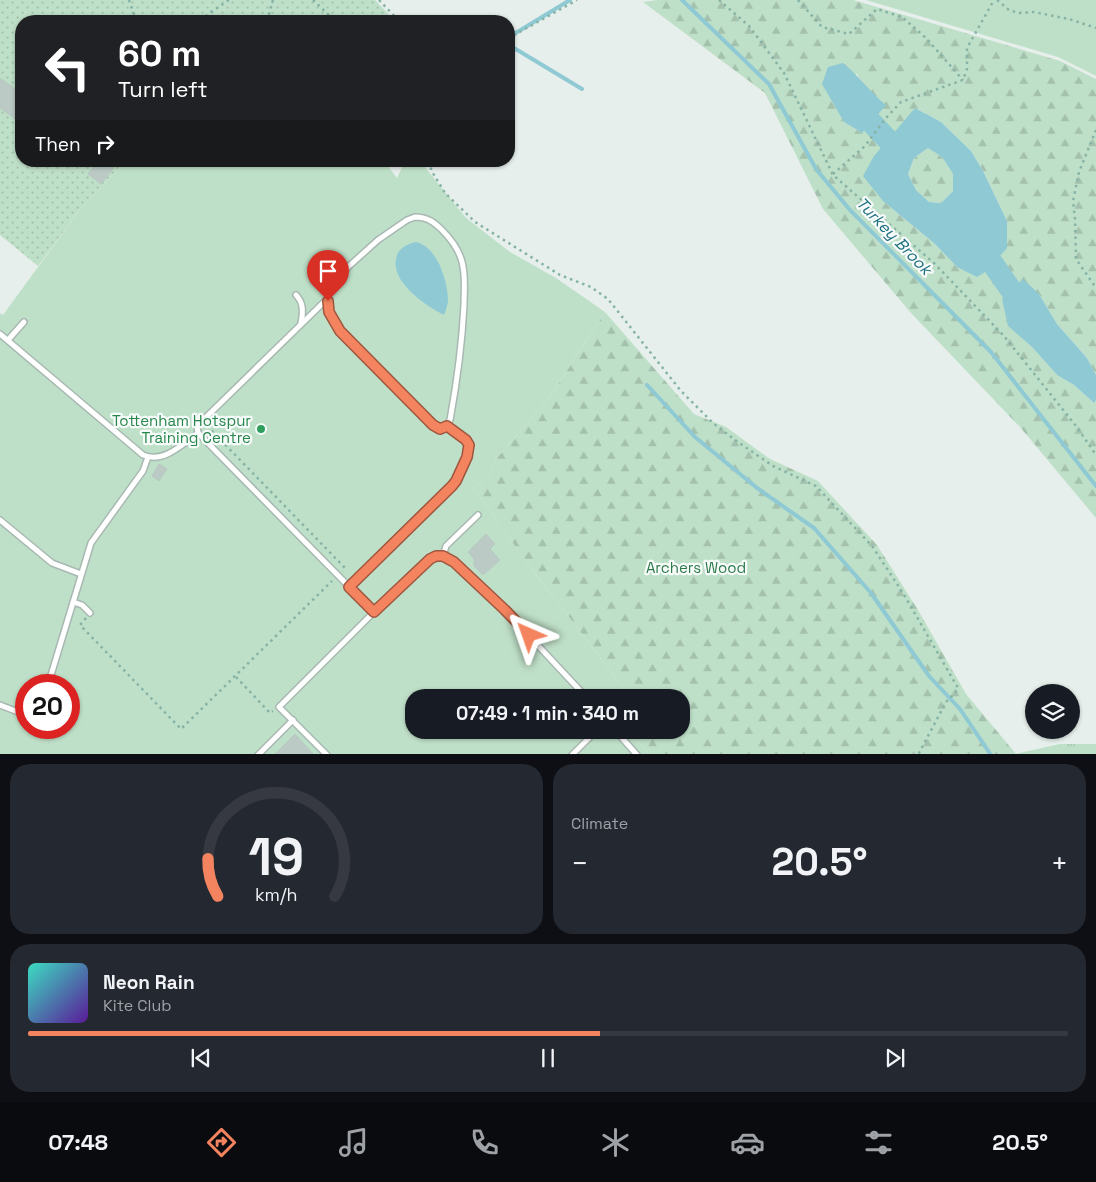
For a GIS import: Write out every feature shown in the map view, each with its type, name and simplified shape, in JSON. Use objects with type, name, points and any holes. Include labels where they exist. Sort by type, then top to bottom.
[{"type":"lane","points":[[415,217],[428,219],[436,224],[454,244],[462,262],[464,293],[460,352],[453,403],[447,426],[440,429],[433,425],[340,331],[329,312],[329,292],[348,267],[378,240],[407,220],[415,217]]},
{"type":"lane","points":[[296,295],[302,304],[301,324]]},
{"type":"lane","points":[[328,301],[324,302],[197,426],[200,435],[374,612]]},
{"type":"lane","points":[[8,340],[24,322]]},
{"type":"lane","points":[[0,334],[142,455],[148,457],[161,456],[172,452],[200,435]]},
{"type":"lane","points":[[349,587],[456,481],[467,457],[469,445],[466,440],[447,426]]},
{"type":"lane","points":[[51,674],[91,543],[142,471],[148,457]]},
{"type":"lane","points":[[443,556],[446,546],[478,515]]},
{"type":"lane","points":[[0,520],[52,563],[82,574]]},
{"type":"lane","points":[[326,754],[279,707],[374,612],[430,559],[436,556],[443,556],[454,562],[505,610],[579,689]]},
{"type":"lane","points":[[74,602],[82,605],[90,613]]},
{"type":"lane","points":[[0,705],[15,711]]},
{"type":"lane","points":[[258,754],[293,720]]},
{"type":"lane","points":[[572,754],[588,739]]},
{"type":"lane","points":[[623,739],[637,754]]},
{"type":"path","points":[[129,0],[134,15]]},
{"type":"path","points":[[207,15],[229,0]]},
{"type":"path","points":[[269,15],[273,0]]},
{"type":"path","points":[[313,0],[329,15]]},
{"type":"path","points":[[379,0],[393,15]]},
{"type":"path","points":[[515,35],[577,0]]},
{"type":"path","points":[[719,0],[749,26],[784,73],[833,174],[935,264],[1004,336],[1076,426],[1096,455]]},
{"type":"path","points":[[798,0],[822,27],[849,34],[877,8],[902,17],[926,38],[963,80]]},
{"type":"path","points":[[963,80],[967,69],[967,48],[996,0],[1010,10],[1019,13],[1034,12],[1069,19],[1096,28]]},
{"type":"path","points":[[833,174],[865,146],[885,119],[901,102],[963,80]]},
{"type":"path","points":[[1096,130],[1079,172],[1072,201],[1075,219],[1076,259],[1096,288]]},
{"type":"path","points":[[431,167],[445,193],[475,222],[560,275],[591,287],[608,299],[681,391],[713,423],[773,466],[816,486],[872,546],[958,688],[954,695],[946,702],[918,754]]},
{"type":"path","points":[[90,613],[80,625],[181,729],[345,568],[210,429],[200,435]]},
{"type":"path","points":[[236,677],[270,713],[279,707]]},
{"type":"green space","points":[[0,0],[375,0],[389,15],[15,15],[15,167],[121,167],[81,208],[38,266],[0,235]]},
{"type":"green space","points":[[658,0],[853,0],[1060,61],[1096,79],[1096,375],[1087,358],[1057,324],[1039,294],[1009,326],[1032,347],[1057,375],[1074,385],[1094,403],[1096,400],[1096,518],[1020,427],[911,313],[823,209],[765,93],[643,2]],"holes":[[[856,73],[870,92],[885,105],[862,133],[844,122]],[[915,108],[941,122],[971,151],[983,171],[1007,221],[957,267],[935,244],[883,201]]]},
{"type":"green space","points":[[866,0],[1096,0],[1096,76],[1058,57]]},
{"type":"green space","points":[[928,148],[942,157],[953,174],[953,191],[941,203],[929,202],[916,190],[908,174],[914,158]]},
{"type":"green space","name":"Tottenham Hotspur Training Centre","points":[[121,167],[389,167],[397,178],[402,167],[425,167],[466,218],[510,252],[556,278],[605,312],[549,398],[496,459],[490,474],[474,488],[521,555],[624,689],[405,689],[405,739],[635,739],[649,754],[0,754],[0,313],[3,315],[81,208]]},
{"type":"green space","name":"Archers Wood","points":[[605,312],[694,414],[726,427],[770,459],[818,481],[877,545],[918,610],[966,694],[1016,754],[649,754],[635,739],[690,739],[690,689],[624,689],[521,555],[474,488],[490,474],[496,459],[549,398]]},
{"type":"green space","points":[[1060,744],[1096,744],[1096,754],[1015,754]]},
{"type":"water","points":[[843,63],[886,105],[862,133],[844,122],[822,84],[828,67]]},
{"type":"water","points":[[915,108],[941,122],[971,151],[983,171],[1007,221],[1007,248],[987,271],[977,277],[957,267],[935,244],[883,201],[863,176],[874,156]],"holes":[[[928,148],[942,157],[953,174],[953,191],[941,203],[929,202],[916,190],[908,174],[914,158]]]},
{"type":"water","points":[[416,242],[430,250],[440,265],[446,282],[448,299],[444,315],[427,305],[410,291],[398,274],[396,265],[398,252],[405,246]]},
{"type":"water","points":[[1023,279],[1039,294],[1057,324],[1087,358],[1096,375],[1096,400],[1094,403],[1074,385],[1057,375],[1032,347],[1008,326],[1002,299]]},
{"type":"building","points":[[0,78],[15,89],[15,119],[0,108]]},
{"type":"building","points":[[93,167],[114,167],[101,184],[88,174]]},
{"type":"building","points":[[159,464],[167,469],[159,481],[152,476]]},
{"type":"building","points":[[486,534],[495,544],[490,549],[500,560],[483,575],[474,566],[474,559],[468,552]]},
{"type":"building","points":[[295,734],[313,754],[275,754]]},
{"type":"waterway","points":[[515,33],[570,0]]},
{"type":"waterway","name":"Turkey Brook","points":[[682,0],[769,84],[816,169],[850,210],[991,352],[1096,486]]},
{"type":"waterway","points":[[515,49],[582,89]]},
{"type":"waterway","points":[[871,122],[887,139]]},
{"type":"waterway","points":[[993,264],[1011,290]]},
{"type":"waterway","points":[[647,385],[695,437],[757,488],[814,528],[871,593],[929,676],[960,709],[990,754]]},
{"type":"place","name":"Tottenham Hotspur Training Centre","points":[[261,429]]},
{"type":"route","points":[[328,301],[329,312],[340,331],[436,428],[444,429],[447,426],[466,440],[469,445],[467,457],[452,486],[349,587],[374,612],[430,559],[436,556],[443,556],[454,562],[529,635]]}]
